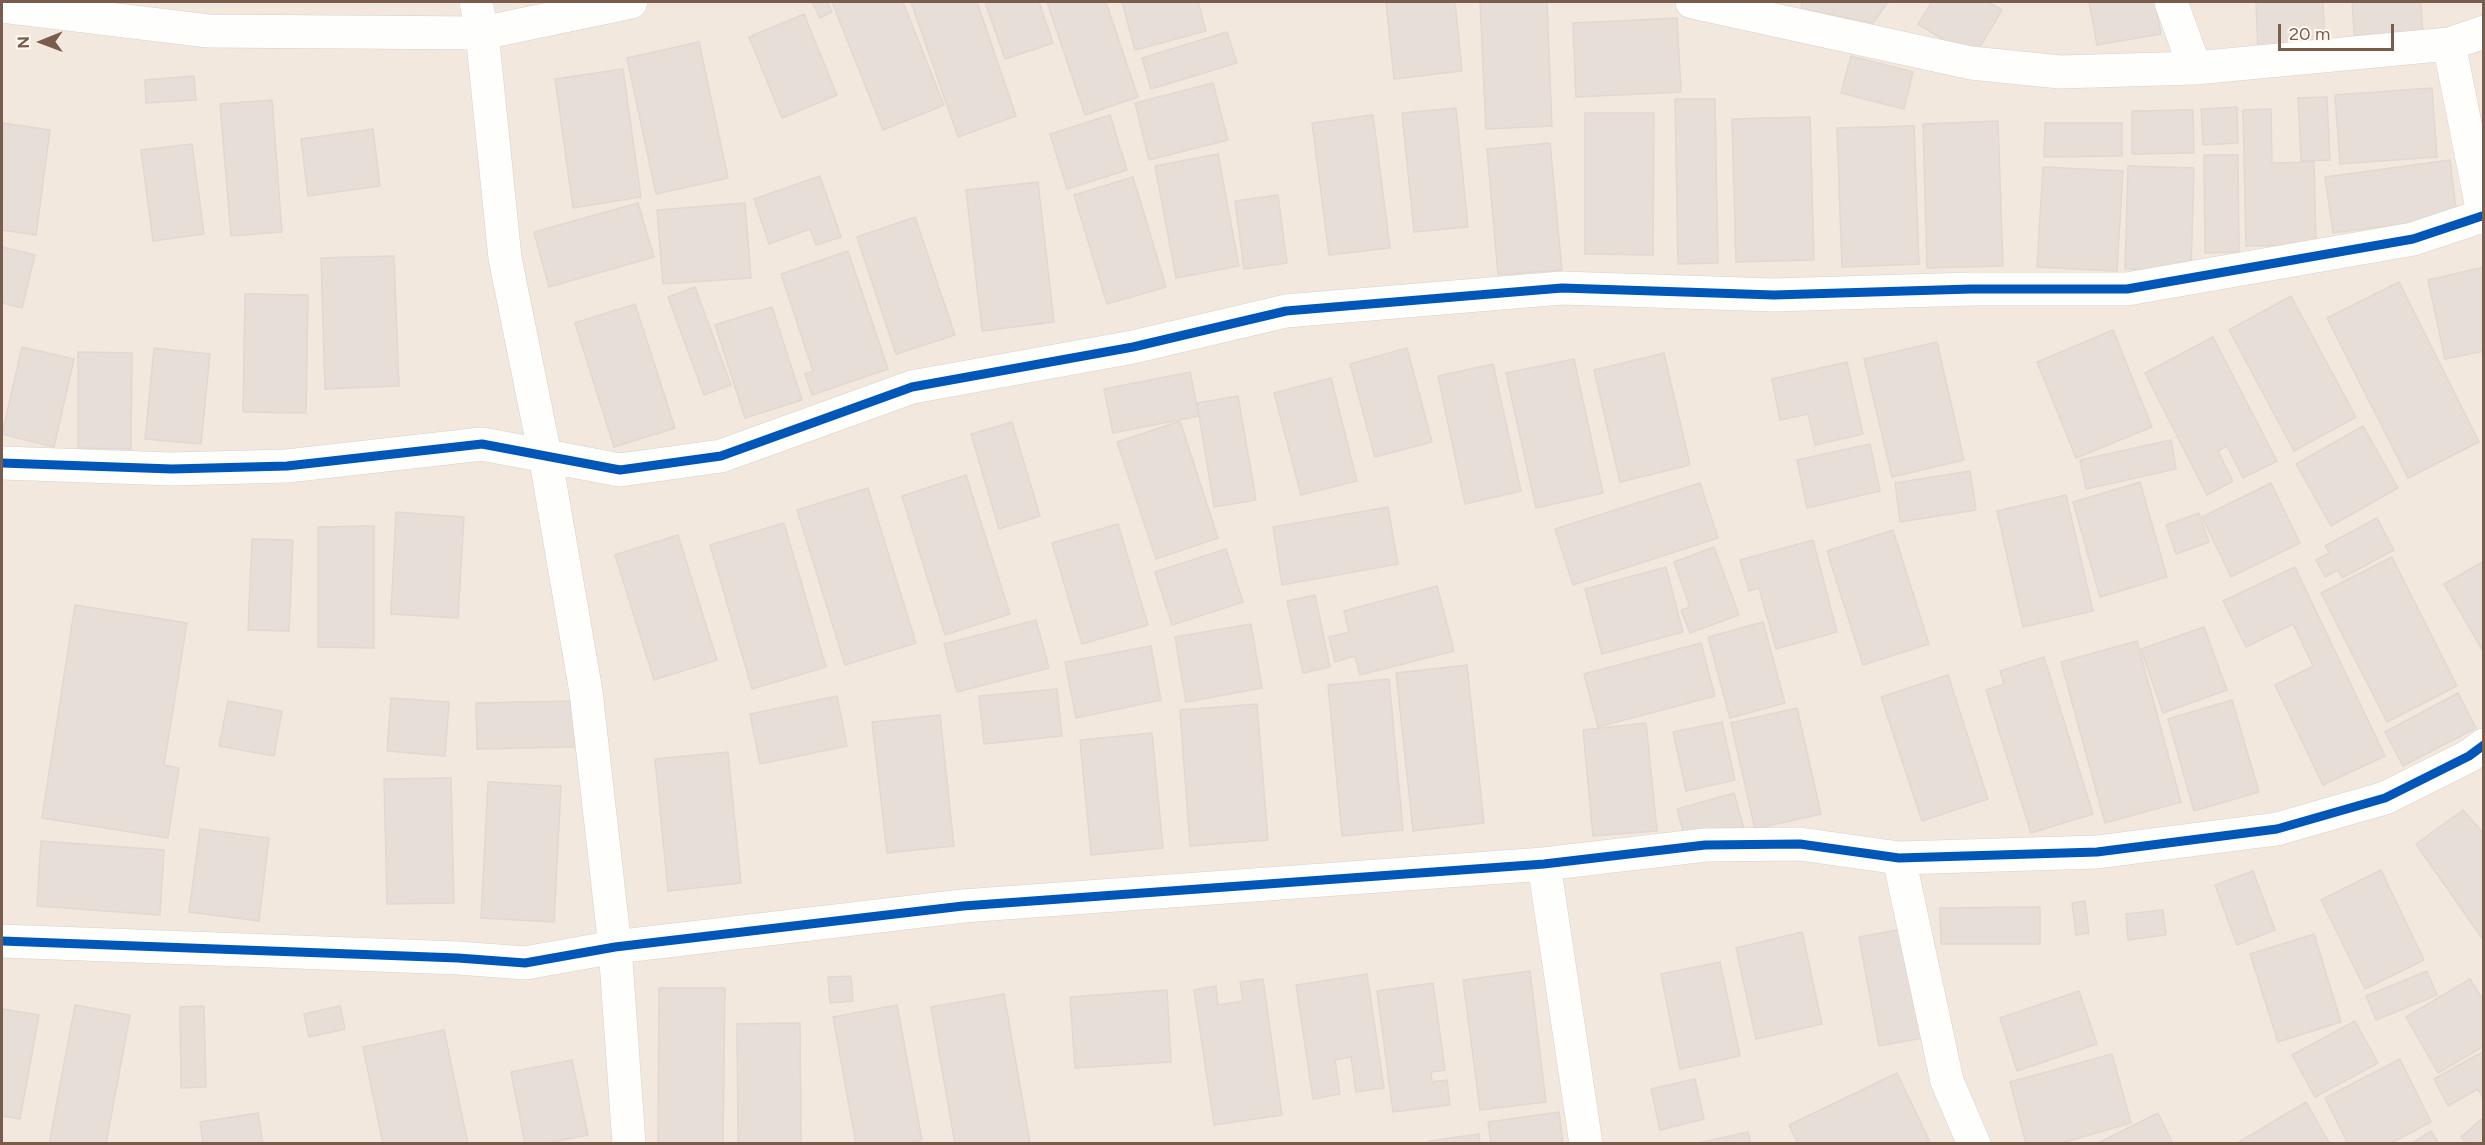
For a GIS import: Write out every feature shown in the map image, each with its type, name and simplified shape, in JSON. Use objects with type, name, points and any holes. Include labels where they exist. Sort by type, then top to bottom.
[{"type":"street","points":[[476,2],[482,33],[505,258],[544,455],[586,692],[615,947],[629,1143]]},
{"type":"street","points":[[2,6],[208,31],[482,33],[631,2]]},
{"type":"street","points":[[1692,2],[1971,63],[2060,72],[2195,68],[2449,44],[2484,32]]},
{"type":"street","points":[[2170,2],[2195,68]]},
{"type":"street","points":[[2,463],[172,470],[287,466],[482,444],[620,470],[721,456],[912,387],[1133,346],[1286,311],[1562,288],[1774,295],[1971,289],[2127,289],[2413,239],[2483,217],[2449,44]]},
{"type":"street","points":[[2,941],[458,958],[525,963],[615,947],[963,906],[1544,864],[1705,845],[1800,844],[1899,858],[2097,852],[2277,829],[2385,798],[2469,756],[2484,745]]},
{"type":"street","points":[[1899,858],[1947,1081],[1974,1143]]},
{"type":"street","points":[[1544,864],[1586,1143]]},
{"type":"shaded area","points":[[2,2],[2483,2],[2483,1143],[2,1143]]},
{"type":"building","points":[[812,2],[827,2],[832,12],[820,18]]},
{"type":"building","points":[[832,2],[903,2],[944,105],[883,130]]},
{"type":"building","points":[[911,2],[977,2],[1016,116],[958,137]]},
{"type":"building","points":[[985,2],[1039,2],[1053,43],[1005,59]]},
{"type":"building","points":[[1047,2],[1106,2],[1138,97],[1085,115]]},
{"type":"building","points":[[1122,2],[1198,2],[1206,31],[1135,50]]},
{"type":"building","points":[[1386,2],[1455,2],[1462,71],[1394,79]]},
{"type":"building","points":[[1480,2],[1547,2],[1552,126],[1486,129]]},
{"type":"building","points":[[1802,2],[1888,2],[1873,23],[1801,9]]},
{"type":"building","points":[[1932,2],[1988,2],[2002,10],[1973,58],[1918,24]]},
{"type":"building","points":[[2089,2],[2155,2],[2161,34],[2097,45]]},
{"type":"building","points":[[2256,2],[2323,2],[2325,50],[2258,53]]},
{"type":"building","points":[[2352,2],[2421,2],[2423,40],[2355,44]]},
{"type":"building","points":[[804,14],[837,95],[782,118],[749,37]]},
{"type":"building","points":[[1677,18],[1681,92],[1576,97],[1573,23]]},
{"type":"building","points":[[1227,32],[1237,63],[1151,89],[1142,58]]},
{"type":"building","points":[[699,42],[728,178],[656,194],[627,58]]},
{"type":"building","points":[[1851,56],[1913,72],[1904,109],[1841,93]]},
{"type":"building","points":[[623,69],[641,197],[573,208],[555,79]]},
{"type":"building","points":[[194,76],[196,100],[146,103],[145,80]]},
{"type":"building","points":[[1213,83],[1228,140],[1149,160],[1135,103]]},
{"type":"building","points":[[2432,88],[2437,157],[2340,164],[2335,95]]},
{"type":"building","points":[[2327,97],[2330,160],[2301,161],[2298,98]]},
{"type":"building","points":[[1675,99],[1715,99],[1718,263],[1678,264]]},
{"type":"building","points":[[272,100],[282,232],[231,236],[220,104]]},
{"type":"building","points":[[2237,107],[2238,143],[2203,145],[2201,109]]},
{"type":"building","points":[[1456,108],[1468,227],[1414,232],[1402,113]]},
{"type":"building","points":[[2271,109],[2272,163],[2314,162],[2316,245],[2246,246],[2243,110]]},
{"type":"building","points":[[2193,110],[2194,153],[2132,154],[2132,111]]},
{"type":"building","points":[[1585,113],[1654,113],[1653,255],[1585,254]]},
{"type":"building","points":[[1110,115],[1127,170],[1067,189],[1050,134]]},
{"type":"building","points":[[1373,115],[1390,248],[1329,255],[1312,123]]},
{"type":"building","points":[[1810,117],[1814,260],[1736,262],[1732,119]]},
{"type":"building","points":[[1998,121],[2003,266],[1927,268],[1923,124]]},
{"type":"building","points":[[3,123],[50,130],[36,235],[2,230]]},
{"type":"building","points":[[2045,123],[2122,123],[2122,156],[2044,157]]},
{"type":"building","points":[[1914,126],[1919,264],[1842,267],[1837,128]]},
{"type":"building","points":[[373,129],[380,186],[308,196],[301,139]]},
{"type":"building","points":[[1550,143],[1562,270],[1498,275],[1487,149]]},
{"type":"building","points":[[192,144],[204,234],[153,241],[141,150]]},
{"type":"building","points":[[1218,154],[1239,266],[1176,278],[1155,166]]},
{"type":"building","points":[[2204,155],[2238,155],[2239,252],[2205,253]]},
{"type":"building","points":[[2450,160],[2457,217],[2333,233],[2325,177]]},
{"type":"building","points":[[2128,166],[2194,168],[2191,271],[2125,269]]},
{"type":"building","points":[[2043,167],[2123,171],[2117,271],[2037,267]]},
{"type":"building","points":[[820,176],[841,237],[816,245],[810,229],[769,244],[754,199]]},
{"type":"building","points":[[1133,177],[1166,287],[1107,304],[1074,195]]},
{"type":"building","points":[[1038,182],[1054,322],[982,331],[966,190]]},
{"type":"building","points":[[1278,195],[1287,263],[1244,269],[1235,201]]},
{"type":"building","points":[[638,203],[654,257],[549,287],[534,232]]},
{"type":"building","points":[[745,203],[751,278],[663,284],[657,210]]},
{"type":"building","points":[[915,217],[955,335],[896,354],[857,237]]},
{"type":"building","points":[[2,247],[35,255],[22,308],[2,303]]},
{"type":"building","points":[[848,251],[888,369],[812,395],[805,374],[813,371],[781,274]]},
{"type":"building","points":[[394,256],[399,386],[325,389],[321,258]]},
{"type":"building","points":[[2484,267],[2484,351],[2445,359],[2428,280]]},
{"type":"building","points":[[2399,282],[2479,442],[2408,478],[2327,318]]},
{"type":"building","points":[[695,287],[731,385],[704,395],[668,297]]},
{"type":"building","points":[[245,294],[308,295],[306,413],[243,412]]},
{"type":"building","points":[[2291,296],[2356,417],[2294,451],[2229,330]]},
{"type":"building","points":[[635,304],[675,428],[614,447],[575,323]]},
{"type":"building","points":[[772,307],[802,400],[745,418],[715,325]]},
{"type":"building","points":[[2113,330],[2152,427],[2076,458],[2037,362]]},
{"type":"building","points":[[2213,337],[2277,461],[2243,478],[2227,446],[2218,451],[2233,481],[2207,495],[2145,373]]},
{"type":"building","points":[[1937,342],[1964,460],[1892,477],[1864,359]]},
{"type":"building","points":[[22,347],[74,359],[54,447],[2,434]]},
{"type":"building","points":[[154,348],[210,354],[201,444],[145,439]]},
{"type":"building","points":[[1407,348],[1432,442],[1375,457],[1350,364]]},
{"type":"building","points":[[78,352],[132,353],[131,449],[78,448]]},
{"type":"building","points":[[1664,353],[1690,465],[1620,482],[1594,370]]},
{"type":"building","points":[[1574,359],[1603,493],[1536,508],[1506,373]]},
{"type":"building","points":[[1847,362],[1863,434],[1815,445],[1808,414],[1780,420],[1772,379]]},
{"type":"building","points":[[1493,364],[1521,491],[1465,504],[1438,376]]},
{"type":"building","points":[[1190,372],[1199,416],[1113,433],[1104,389]]},
{"type":"building","points":[[1331,378],[1357,481],[1301,495],[1274,393]]},
{"type":"building","points":[[1238,396],[1256,500],[1214,507],[1197,403]]},
{"type":"building","points":[[1180,421],[1218,538],[1156,559],[1117,442]]},
{"type":"building","points":[[1012,422],[1040,516],[999,529],[971,434]]},
{"type":"building","points":[[2363,426],[2398,488],[2331,526],[2296,464]]},
{"type":"building","points":[[2171,440],[2176,469],[2086,489],[2080,460]]},
{"type":"building","points":[[1870,444],[1880,491],[1807,508],[1797,460]]},
{"type":"building","points":[[1970,471],[1976,510],[1900,522],[1895,483]]},
{"type":"building","points":[[966,475],[1010,614],[945,635],[902,496]]},
{"type":"building","points":[[2140,482],[2167,577],[2100,597],[2073,502]]},
{"type":"building","points":[[1700,483],[1718,538],[1573,585],[1555,529]]},
{"type":"building","points":[[2271,483],[2300,543],[2231,577],[2202,517]]},
{"type":"building","points":[[868,488],[916,643],[845,665],[797,510]]},
{"type":"building","points":[[2066,495],[2093,611],[2023,627],[1997,511]]},
{"type":"building","points":[[1388,507],[1398,564],[1282,585],[1273,527]]},
{"type":"building","points":[[396,512],[464,517],[458,618],[391,614]]},
{"type":"building","points":[[2199,513],[2209,542],[2176,554],[2166,525]]},
{"type":"building","points":[[2377,518],[2394,550],[2342,578],[2338,570],[2325,577],[2316,560],[2329,553],[2325,546]]},
{"type":"building","points":[[784,523],[826,667],[752,689],[710,545]]},
{"type":"building","points":[[1118,524],[1148,625],[1082,644],[1052,543]]},
{"type":"building","points":[[374,526],[374,648],[318,647],[318,527]]},
{"type":"building","points":[[1893,530],[1929,644],[1863,665],[1827,551]]},
{"type":"building","points":[[678,535],[717,660],[654,680],[615,555]]},
{"type":"building","points":[[252,539],[293,540],[289,631],[248,630]]},
{"type":"building","points":[[1813,540],[1837,632],[1776,649],[1759,588],[1749,591],[1740,560]]},
{"type":"building","points":[[1714,547],[1739,615],[1690,633],[1681,610],[1690,607],[1674,562]]},
{"type":"building","points":[[1226,549],[1243,602],[1172,625],[1155,572]]},
{"type":"building","points":[[2392,557],[2457,686],[2387,722],[2321,593]]},
{"type":"building","points":[[2484,561],[2484,653],[2444,584]]},
{"type":"building","points":[[1666,567],[1683,632],[1602,654],[1585,589]]},
{"type":"building","points":[[2295,567],[2385,756],[2323,785],[2275,685],[2313,666],[2293,624],[2246,647],[2223,601]]},
{"type":"building","points":[[1437,586],[1454,651],[1360,675],[1355,656],[1335,662],[1329,637],[1349,632],[1344,611]]},
{"type":"building","points":[[1315,595],[1330,667],[1303,673],[1287,601]]},
{"type":"building","points":[[75,605],[187,623],[164,765],[179,768],[168,838],[42,818]]},
{"type":"building","points":[[1036,620],[1049,668],[957,692],[944,644]]},
{"type":"building","points":[[1763,622],[1785,703],[1730,718],[1708,637]]},
{"type":"building","points":[[1251,624],[1262,688],[1186,702],[1175,637]]},
{"type":"building","points":[[2204,627],[2227,690],[2163,713],[2141,649]]},
{"type":"building","points":[[2137,641],[2181,802],[2105,823],[2061,662]]},
{"type":"building","points":[[1701,643],[1715,696],[1598,727],[1584,674]]},
{"type":"building","points":[[1151,646],[1161,700],[1076,718],[1065,662]]},
{"type":"building","points":[[2044,657],[2093,814],[2031,833],[1986,690],[2004,684],[2000,671]]},
{"type":"building","points":[[1467,665],[1484,823],[1413,831],[1396,673]]},
{"type":"building","points":[[1948,675],[1988,799],[1922,821],[1881,697]]},
{"type":"building","points":[[1389,679],[1403,830],[1342,836],[1328,685]]},
{"type":"building","points":[[1057,689],[1062,736],[984,744],[979,696]]},
{"type":"building","points":[[2458,693],[2476,728],[2403,766],[2385,732]]},
{"type":"building","points":[[837,696],[847,746],[760,764],[750,714]]},
{"type":"building","points":[[391,698],[449,702],[445,756],[387,751]]},
{"type":"building","points":[[2232,700],[2259,792],[2194,811],[2168,719]]},
{"type":"building","points":[[228,701],[282,711],[274,756],[219,746]]},
{"type":"building","points":[[574,701],[575,747],[477,749],[476,703]]},
{"type":"building","points":[[1257,704],[1268,840],[1190,846],[1180,710]]},
{"type":"building","points":[[1797,708],[1821,814],[1755,829],[1731,723]]},
{"type":"building","points":[[940,715],[954,846],[887,853],[872,722]]},
{"type":"building","points":[[1722,722],[1735,780],[1686,791],[1673,732]]},
{"type":"building","points":[[1646,723],[1657,831],[1593,836],[1583,730]]},
{"type":"building","points":[[1152,733],[1163,848],[1091,855],[1080,740]]},
{"type":"building","points":[[728,752],[741,883],[668,891],[655,759]]},
{"type":"building","points":[[451,778],[454,903],[387,904],[384,779]]},
{"type":"building","points":[[488,782],[561,786],[554,922],[481,918]]},
{"type":"building","points":[[1734,793],[1744,828],[1687,845],[1677,809]]},
{"type":"building","points":[[2463,810],[2484,834],[2484,941],[2416,844]]},
{"type":"building","points":[[200,829],[269,838],[259,921],[189,912]]},
{"type":"building","points":[[41,841],[164,850],[160,915],[37,906]]},
{"type":"building","points":[[2381,870],[2424,960],[2365,989],[2321,900]]},
{"type":"building","points":[[2253,871],[2275,930],[2237,945],[2215,885]]},
{"type":"building","points":[[2085,901],[2089,933],[2076,935],[2072,903]]},
{"type":"building","points":[[2040,907],[2040,944],[1941,944],[1940,908]]},
{"type":"building","points":[[2163,910],[2166,935],[2128,940],[2126,914]]},
{"type":"building","points":[[1902,929],[1923,1038],[1879,1046],[1859,937]]},
{"type":"building","points":[[1802,932],[1822,1024],[1756,1039],[1736,948]]},
{"type":"building","points":[[2314,934],[2341,1022],[2278,1042],[2250,954]]},
{"type":"building","points":[[1720,962],[1740,1056],[1680,1069],[1661,974]]},
{"type":"building","points":[[1530,971],[1546,1102],[1480,1110],[1463,980]]},
{"type":"building","points":[[2427,971],[2437,995],[2376,1020],[2366,996]]},
{"type":"building","points":[[1367,974],[1384,1088],[1356,1092],[1351,1057],[1335,1060],[1340,1094],[1313,1099],[1296,985]]},
{"type":"building","points":[[851,976],[853,1001],[830,1003],[828,977]]},
{"type":"building","points":[[1263,979],[1282,1115],[1214,1125],[1194,990],[1216,986],[1218,1005],[1243,1001],[1240,982]]},
{"type":"building","points":[[2470,979],[2484,1002],[2484,1046],[2438,1073],[2406,1017]]},
{"type":"building","points":[[1433,983],[1445,1070],[1431,1072],[1432,1082],[1447,1080],[1450,1105],[1393,1112],[1377,991]]},
{"type":"building","points":[[659,988],[725,988],[723,1144],[658,1144]]},
{"type":"building","points":[[1167,990],[1171,1062],[1075,1068],[1070,997]]},
{"type":"building","points":[[2079,991],[2097,1044],[2017,1071],[2000,1018]]},
{"type":"building","points":[[1004,994],[1030,1143],[955,1144],[931,1007]]},
{"type":"building","points":[[75,1005],[130,1015],[106,1144],[49,1144]]},
{"type":"building","points":[[897,1005],[922,1140],[905,1144],[856,1144],[833,1017]]},
{"type":"building","points":[[204,1006],[206,1087],[181,1088],[180,1007]]},
{"type":"building","points":[[340,1006],[345,1029],[309,1037],[304,1014]]},
{"type":"building","points":[[2,1009],[39,1015],[20,1119],[2,1116]]},
{"type":"building","points":[[2355,1021],[2378,1063],[2315,1097],[2292,1055]]},
{"type":"building","points":[[800,1023],[801,1144],[738,1144],[737,1024]]},
{"type":"building","points":[[444,1030],[468,1144],[383,1144],[363,1047]]},
{"type":"building","points":[[2484,1051],[2484,1100],[2478,1089],[2448,1106],[2434,1079]]},
{"type":"building","points":[[2112,1054],[2131,1123],[2058,1144],[2026,1144],[2010,1082]]},
{"type":"building","points":[[2400,1059],[2431,1122],[2389,1144],[2348,1144],[2325,1098]]},
{"type":"building","points":[[572,1060],[588,1135],[543,1144],[525,1144],[511,1072]]},
{"type":"building","points":[[1897,1073],[1931,1144],[1798,1144],[1789,1125]]},
{"type":"building","points":[[1695,1079],[1704,1119],[1660,1130],[1651,1089]]},
{"type":"building","points":[[2306,1102],[2330,1144],[2236,1144]]},
{"type":"building","points":[[1559,1112],[1563,1144],[1491,1144],[1488,1122]]},
{"type":"building","points":[[258,1113],[263,1144],[203,1144],[200,1122]]},
{"type":"building","points":[[2158,1113],[2173,1144],[2096,1144]]},
{"type":"building","points":[[2484,1117],[2484,1144],[2467,1144],[2461,1137]]},
{"type":"building","points":[[2431,1131],[2439,1144],[2411,1144]]},
{"type":"building","points":[[1748,1132],[1751,1144],[1694,1144]]},
{"type":"building","points":[[1479,1134],[1480,1144],[1429,1144],[1429,1141]]},
{"type":"cycle path","points":[[2,463],[172,469],[287,466],[482,444],[620,470],[721,456],[912,387],[1133,347],[1286,311],[1562,288],[1774,295],[1971,289],[2127,289],[2413,239],[2482,216]]},
{"type":"cycle path","points":[[2,941],[458,958],[525,963],[615,947],[963,906],[1544,864],[1705,845],[1800,844],[1899,858],[2097,852],[2277,829],[2385,798],[2469,756],[2484,745]]}]
